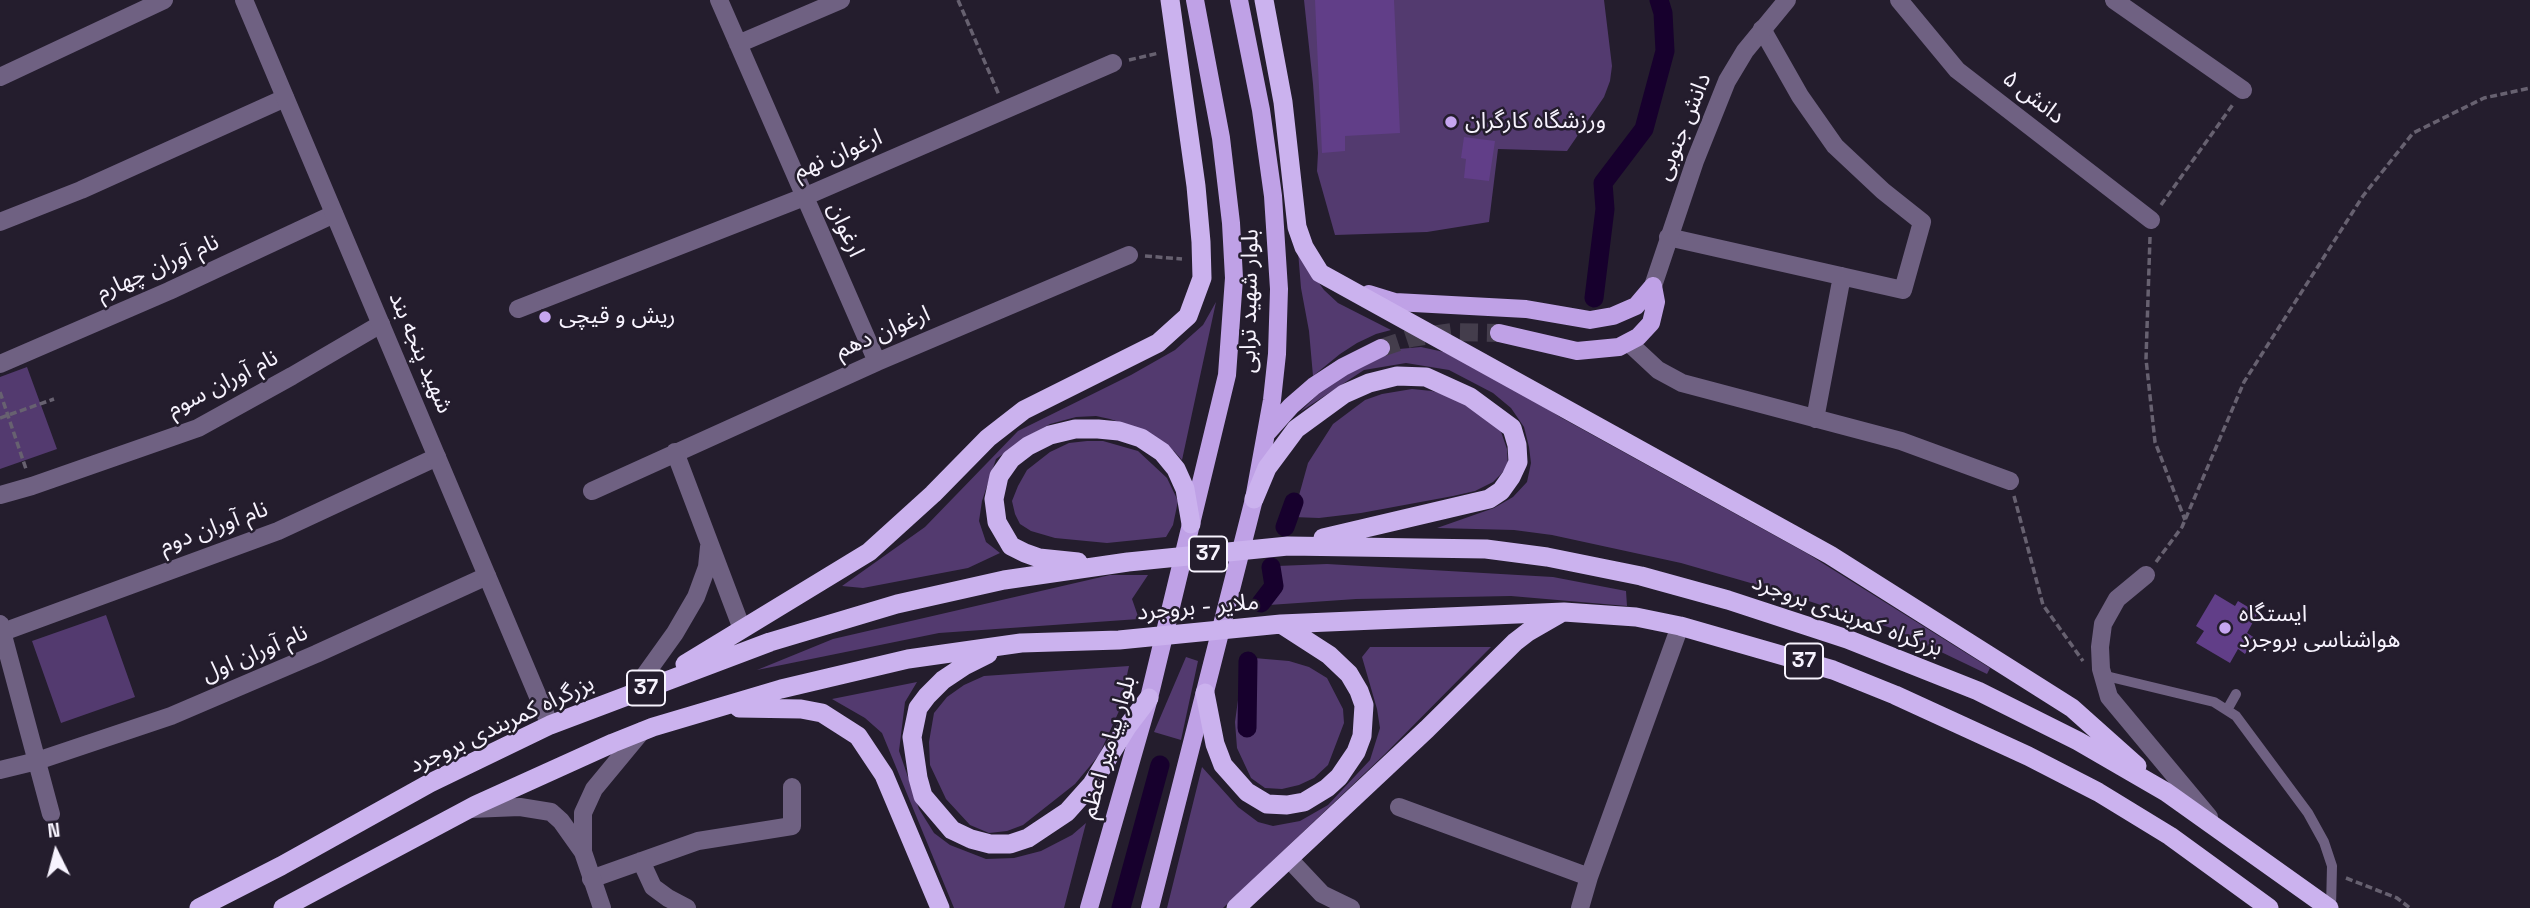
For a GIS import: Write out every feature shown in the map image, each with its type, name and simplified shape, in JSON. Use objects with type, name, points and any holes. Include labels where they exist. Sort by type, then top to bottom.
[{"type":"highway","points":[[632,693],[697,657],[869,552],[933,494],[988,438],[1024,410],[1158,343],[1188,316],[1202,278],[1202,261],[1196,186],[1170,0]]},
{"type":"highway","points":[[1264,0],[1283,102],[1297,227],[1315,267],[1327,279],[1830,555],[2072,708],[2166,792]]},
{"type":"highway","points":[[1254,499],[1266,468],[1296,429],[1344,394],[1369,383],[1397,376],[1426,377],[1477,401],[1512,428],[1518,462],[1506,484],[1489,499],[1288,546]]},
{"type":"highway","points":[[1128,562],[1076,562],[1039,558],[1011,546],[998,522],[994,499],[999,476],[1011,459],[1028,446],[1050,435],[1075,429],[1119,431],[1141,438],[1162,452],[1175,469],[1185,489],[1191,524]]},
{"type":"highway","name":"بزرگراه کمربندی بروجرد","points":[[1288,546],[1486,549],[1547,557],[1628,573],[1728,600],[1847,639],[1978,691],[2078,741],[2166,792],[2330,908]]},
{"type":"highway","name":"37","points":[[1128,562],[1288,546]]},
{"type":"highway","name":"بزرگراه کمربندی بروجرد","points":[[199,908],[430,783],[550,725],[632,693],[770,642],[897,604],[1004,580],[1128,562]]},
{"type":"highway","points":[[1236,908],[1427,729],[1515,642],[1564,611]]},
{"type":"highway","name":"37","points":[[1281,624],[1564,611],[1624,616],[1680,626],[1833,670],[1895,695],[2028,756],[2124,807],[2204,860],[2269,908]]},
{"type":"highway","points":[[1205,692],[1214,744],[1223,765],[1247,792],[1267,804],[1287,805],[1304,802],[1327,788],[1339,777],[1356,752],[1362,736],[1364,705],[1349,674],[1329,656],[1281,624]]},
{"type":"highway","name":"ملایر - بروجرد","points":[[1021,643],[1119,640],[1281,624]]},
{"type":"highway","points":[[1021,643],[990,653],[943,680],[918,708],[914,720],[914,759],[923,796],[952,830],[971,839],[990,844],[1010,844],[1028,838],[1067,812],[1092,784],[1127,727],[1149,698]]},
{"type":"highway","name":"37","points":[[283,908],[470,809],[642,732],[781,689],[908,659],[1021,643]]},
{"type":"highway","points":[[690,716],[736,708],[801,709],[822,713],[858,736],[884,775],[940,908]]},
{"type":"main road","name":"بلوار شهید ترابی","points":[[1173,599],[1227,375],[1234,278],[1221,138],[1195,0]]},
{"type":"main road","name":"بلوار شهید ترابی","points":[[1205,692],[1254,499],[1277,354],[1277,233],[1261,110],[1239,0]]},
{"type":"main road","points":[[1327,279],[1395,302],[1526,309],[1590,320],[1613,316],[1636,306],[1653,286]]},
{"type":"main road","points":[[1499,333],[1577,351],[1605,350],[1629,343],[1645,331],[1655,314],[1653,286]]},
{"type":"main road","points":[[1266,434],[1291,406],[1314,386],[1343,367],[1381,348]]},
{"type":"main road","name":"بلوار پیامبر اعظم","points":[[1089,908],[1149,698],[1173,599]]},
{"type":"main road","points":[[1150,908],[1205,692]]},
{"type":"street","points":[[0,77],[164,0]]},
{"type":"street","name":"شهید پنجه بند","points":[[244,0],[550,725]]},
{"type":"street","name":"ارغوان","points":[[719,0],[877,362]]},
{"type":"street","points":[[738,44],[841,0]]},
{"type":"street","name":"دانش جنوبی","points":[[1653,286],[1709,122],[1727,81],[1745,51],[1787,0]]},
{"type":"street","name":"دانش ۵","points":[[1899,0],[1957,70],[2151,220]]},
{"type":"street","points":[[2113,0],[2243,90]]},
{"type":"street","points":[[1668,237],[1903,290],[1922,222],[1883,191],[1835,146],[1800,96],[1762,29]]},
{"type":"street","name":"ارغوان نهم","points":[[518,309],[804,197],[1113,63]]},
{"type":"street","points":[[0,222],[81,190],[285,98]]},
{"type":"street","name":"نام آوران چهارم","points":[[0,364],[169,291],[334,214]]},
{"type":"street","name":"ارغوان دهم","points":[[592,491],[877,362],[1129,255]]},
{"type":"street","points":[[1815,419],[1842,276]]},
{"type":"street","name":"نام آوران سوم","points":[[0,495],[198,428],[381,324]]},
{"type":"street","points":[[1629,343],[1658,370],[1682,383],[1900,441],[2010,481]]},
{"type":"street","points":[[675,452],[742,629]]},
{"type":"street","name":"نام آوران دوم","points":[[1,629],[278,531],[437,457]]},
{"type":"street","points":[[632,693],[675,633],[696,597],[707,567],[709,540]]},
{"type":"street","points":[[2146,575],[2116,599],[2103,624],[2095,671],[2109,697],[2218,828]]},
{"type":"street","name":"نام آوران اول","points":[[0,770],[37,761],[171,716],[487,576]]},
{"type":"street","points":[[1580,908],[1680,626]]},
{"type":"street","points":[[1,629],[51,814]]},
{"type":"street","points":[[602,908],[583,852],[583,813],[587,801],[605,773],[642,732]]},
{"type":"street","points":[[590,878],[698,841],[792,826],[792,787]]},
{"type":"street","points":[[470,809],[520,807],[551,812],[561,821],[583,852]]},
{"type":"street","points":[[1399,807],[1589,877]]},
{"type":"street","points":[[1289,859],[1322,894],[1351,908]]},
{"type":"street","points":[[641,861],[653,887],[687,908]]},
{"type":"lane","points":[[2095,671],[2214,702],[2236,716],[2308,813],[2324,842],[2331,872],[2330,908]]},
{"type":"lane","points":[[2227,710],[2236,694]]},
{"type":"path","points":[[958,0],[1005,110]]},
{"type":"path","points":[[1113,63],[1178,49]]},
{"type":"path","points":[[2146,575],[2185,520],[2244,382],[2363,196],[2413,133],[2484,99],[2530,88]]},
{"type":"path","points":[[2185,520],[2155,442],[2146,359],[2151,220],[2243,90]]},
{"type":"path","points":[[1129,255],[1202,261]]},
{"type":"path","points":[[0,392],[32,486]]},
{"type":"path","points":[[0,418],[54,399]]},
{"type":"path","points":[[2010,481],[2043,605],[2095,671]]},
{"type":"path","points":[[2331,872],[2397,898],[2410,908]]},
{"type":"shaded area","name":"ورزشگاه کارگران","points":[[1304,0],[1604,0],[1612,66],[1610,81],[1604,97],[1567,151],[1498,149],[1489,222],[1427,232],[1335,235],[1317,171],[1313,84]]},
{"type":"shaded area","points":[[1297,239],[1311,272],[1324,290],[1338,303],[1391,330],[1357,343],[1313,376],[1309,331],[1301,288]]},
{"type":"shaded area","points":[[1216,302],[1182,460],[1174,451],[1128,425],[1110,419],[1096,416],[1076,417],[1050,424],[996,459],[982,501],[979,521],[986,542],[1000,553],[968,568],[863,588],[842,586],[925,527],[1018,431],[1175,350],[1203,325]]},
{"type":"shaded area","points":[[1421,347],[1444,352],[1521,392],[1560,417],[1808,554],[1990,668],[1987,674],[1891,628],[1681,563],[1552,535],[1514,530],[1437,528],[1494,508],[1513,497],[1527,482],[1531,463],[1529,447],[1524,427],[1511,408],[1493,393],[1449,370],[1406,363],[1364,370],[1300,412],[1322,390],[1355,368],[1399,349]]},
{"type":"shaded area","points":[[27,367],[57,449],[0,469],[0,377]]},
{"type":"shaded area","points":[[1412,389],[1453,397],[1499,426],[1507,449],[1508,466],[1502,473],[1493,482],[1475,491],[1453,496],[1361,513],[1319,518],[1293,517],[1308,463],[1333,424],[1365,400]]},
{"type":"shaded area","points":[[1103,441],[1138,451],[1167,478],[1178,501],[1173,525],[1166,537],[1107,543],[1055,538],[1031,531],[1020,524],[1012,501],[1027,470],[1050,452],[1069,443]]},
{"type":"shaded area","points":[[1327,564],[1553,577],[1626,591],[1627,606],[1511,596],[1356,599],[1269,605],[1282,586],[1277,566]]},
{"type":"shaded area","points":[[1110,575],[1148,575],[1132,599],[1139,619],[939,633],[757,670],[833,639]]},
{"type":"shaded area","points":[[106,615],[135,697],[61,723],[32,641]]},
{"type":"shaded area","points":[[1370,647],[1491,647],[1385,754],[1223,908],[1167,908],[1202,767],[1238,807],[1258,822],[1273,826],[1300,821],[1328,805],[1370,760],[1380,728],[1362,657]]},
{"type":"shaded area","points":[[1186,657],[1198,661],[1181,740],[1154,732]]},
{"type":"shaded area","points":[[1254,658],[1289,661],[1309,667],[1327,678],[1343,709],[1344,723],[1328,765],[1314,778],[1299,785],[1282,789],[1265,788],[1251,778],[1237,748],[1235,722],[1238,700],[1243,680]]},
{"type":"shaded area","points":[[1129,666],[1119,711],[1099,755],[1075,784],[1023,825],[1007,831],[989,833],[970,825],[946,799],[930,765],[929,742],[934,713],[947,697],[984,676]]},
{"type":"shaded area","points":[[917,682],[905,702],[899,751],[919,809],[934,833],[950,845],[986,859],[1014,858],[1041,851],[1072,835],[1086,823],[1064,908],[954,908],[882,733],[865,718],[832,699]]},
{"type":"building","points":[[1315,0],[1394,0],[1400,133],[1345,136],[1345,151],[1322,153]]},
{"type":"building","points":[[1464,137],[1495,141],[1489,181],[1464,178],[1466,159],[1461,158]]},
{"type":"building","name":"ایستگاه هواشناسی بروجرد","points":[[2215,594],[2235,606],[2238,601],[2258,613],[2247,633],[2255,638],[2245,654],[2238,649],[2230,663],[2196,643],[2204,631],[2196,626]]},
{"type":"waterway","points":[[1594,298],[1605,209],[1603,183],[1644,129],[1665,51],[1663,13],[1659,0]]},
{"type":"waterway","points":[[1285,527],[1294,502]]},
{"type":"waterway","points":[[1261,603],[1274,586],[1271,567]]},
{"type":"waterway","points":[[1247,728],[1248,661]]},
{"type":"waterway","points":[[1121,908],[1160,765]]},
{"type":"tunnel","points":[[1381,348],[1411,338],[1452,332],[1499,333]]},
{"type":"place","name":"ورزشگاه کارگران","points":[[1451,122]]},
{"type":"place","name":"ریش و قیچی","points":[[545,317]]},
{"type":"place","name":"ایستگاه هواشناسی بروجرد","points":[[2225,628]]}]
